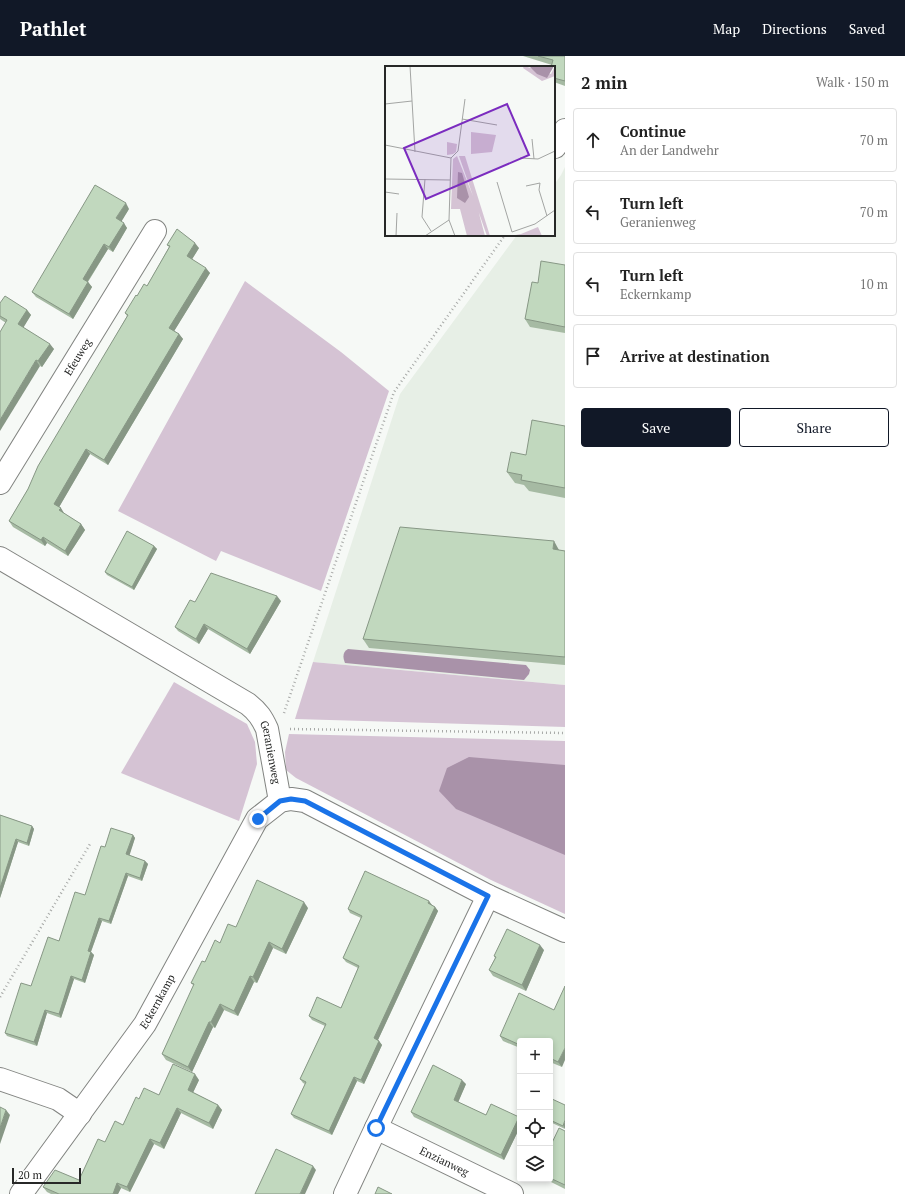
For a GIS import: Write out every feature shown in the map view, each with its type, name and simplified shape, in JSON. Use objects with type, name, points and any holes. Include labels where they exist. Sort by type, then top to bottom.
[{"type":"street","name":"Efeuweg","points":[[0,483],[155,230]]},
{"type":"street","name":"Geranienweg","points":[[0,558],[248,704],[257,711],[263,719],[267,729],[280,801]]},
{"type":"street","points":[[280,801],[291,799],[305,801],[488,896],[565,931]]},
{"type":"street","name":"Eckernkamp","points":[[21,1194],[145,1024],[258,819],[280,801]]},
{"type":"street","points":[[345,1194],[488,896]]},
{"type":"street","points":[[0,1078],[58,1099],[80,1114]]},
{"type":"street","name":"Enzianweg","points":[[376,1128],[512,1194]]},
{"type":"path","points":[[282,719],[394,392],[504,236]]},
{"type":"path","points":[[284,728],[565,733]]},
{"type":"path","points":[[0,997],[90,844]]},
{"type":"shaded area","points":[[565,167],[565,685],[313,662],[400,394],[516,236],[555,236],[555,184]]},
{"type":"shaded area","points":[[245,281],[341,352],[389,391],[321,591],[221,551],[216,561],[118,511]]},
{"type":"shaded area","points":[[348,649],[526,665],[530,670],[529,674],[524,680],[345,663],[343,657],[344,653]]},
{"type":"shaded area","points":[[313,662],[565,685],[565,727],[295,719]]},
{"type":"shaded area","points":[[174,682],[247,724],[255,742],[257,764],[239,821],[121,773]]},
{"type":"shaded area","points":[[289,734],[565,741],[565,914],[491,880],[296,778],[286,770],[285,752]]},
{"type":"shaded area","points":[[469,757],[565,765],[565,855],[456,809],[439,791],[447,768]]},
{"type":"building","points":[[538,56],[565,56],[565,81],[555,78],[555,66],[551,66],[553,60]]},
{"type":"building","points":[[95,185],[126,203],[116,218],[124,223],[109,247],[104,244],[83,279],[88,282],[69,314],[32,292]]},
{"type":"building","points":[[177,229],[195,243],[187,256],[206,268],[169,328],[179,334],[104,460],[86,449],[54,504],[61,508],[59,510],[81,524],[65,551],[43,537],[41,540],[9,521],[28,489],[38,466],[128,315],[125,313],[144,284],[147,286],[170,246],[167,245]]},
{"type":"building","points":[[541,261],[565,265],[565,327],[525,319],[532,282],[538,283]]},
{"type":"building","points":[[5,296],[27,310],[18,324],[50,344],[38,361],[36,360],[0,420],[0,332],[7,320],[0,316],[0,303]]},
{"type":"building","points":[[532,420],[565,426],[565,488],[521,480],[522,475],[507,472],[511,452],[526,455]]},
{"type":"building","points":[[400,527],[554,541],[553,549],[565,551],[565,657],[363,639]]},
{"type":"building","points":[[127,531],[154,546],[132,587],[105,572]]},
{"type":"building","points":[[211,573],[277,596],[247,649],[204,624],[196,639],[175,627],[190,600],[195,602]]},
{"type":"building","points":[[0,815],[32,826],[27,843],[16,839],[0,888]]},
{"type":"building","points":[[111,828],[133,835],[126,854],[145,861],[140,878],[126,873],[109,921],[99,918],[88,951],[91,952],[82,980],[71,976],[59,1014],[45,1010],[34,1042],[5,1033],[21,983],[31,986],[48,937],[59,941],[75,892],[85,895],[101,846],[105,847]]},
{"type":"building","points":[[365,871],[429,901],[428,903],[435,907],[374,1038],[379,1041],[361,1080],[354,1077],[329,1131],[291,1114],[306,1082],[300,1079],[326,1024],[309,1016],[317,997],[341,1008],[359,966],[343,958],[362,916],[348,909]]},
{"type":"building","points":[[257,880],[304,902],[282,949],[269,942],[253,977],[250,976],[234,1011],[220,1004],[211,1022],[209,1022],[188,1067],[162,1054],[194,984],[191,983],[202,961],[205,962],[215,940],[220,943],[228,924],[236,927]]},
{"type":"building","points":[[507,929],[540,945],[522,985],[489,970]]},
{"type":"building","points":[[565,986],[565,1048],[558,1062],[553,1060],[553,1038],[517,1038],[517,1044],[500,1036],[519,993],[554,1010]]},
{"type":"building","points":[[173,1064],[195,1074],[188,1090],[218,1105],[209,1123],[177,1108],[160,1143],[150,1139],[127,1187],[117,1183],[113,1194],[59,1194],[43,1187],[55,1170],[79,1180],[98,1139],[105,1142],[115,1121],[123,1125],[136,1097],[139,1099],[144,1088],[159,1095]]},
{"type":"building","points":[[433,1065],[462,1080],[454,1100],[486,1115],[491,1104],[517,1116],[517,1121],[501,1155],[411,1112]]},
{"type":"building","points":[[553,1099],[565,1105],[565,1120],[563,1126],[553,1121]]},
{"type":"building","points":[[0,1107],[6,1110],[0,1128]]},
{"type":"building","points":[[559,1128],[565,1131],[565,1185],[553,1179],[553,1141]]},
{"type":"building","points":[[276,1149],[313,1166],[300,1194],[255,1194]]},
{"type":"building","points":[[378,1187],[392,1194],[375,1194]]},
{"type":"route","points":[[258,819],[280,801],[291,799],[305,801],[488,896],[376,1128]]}]
